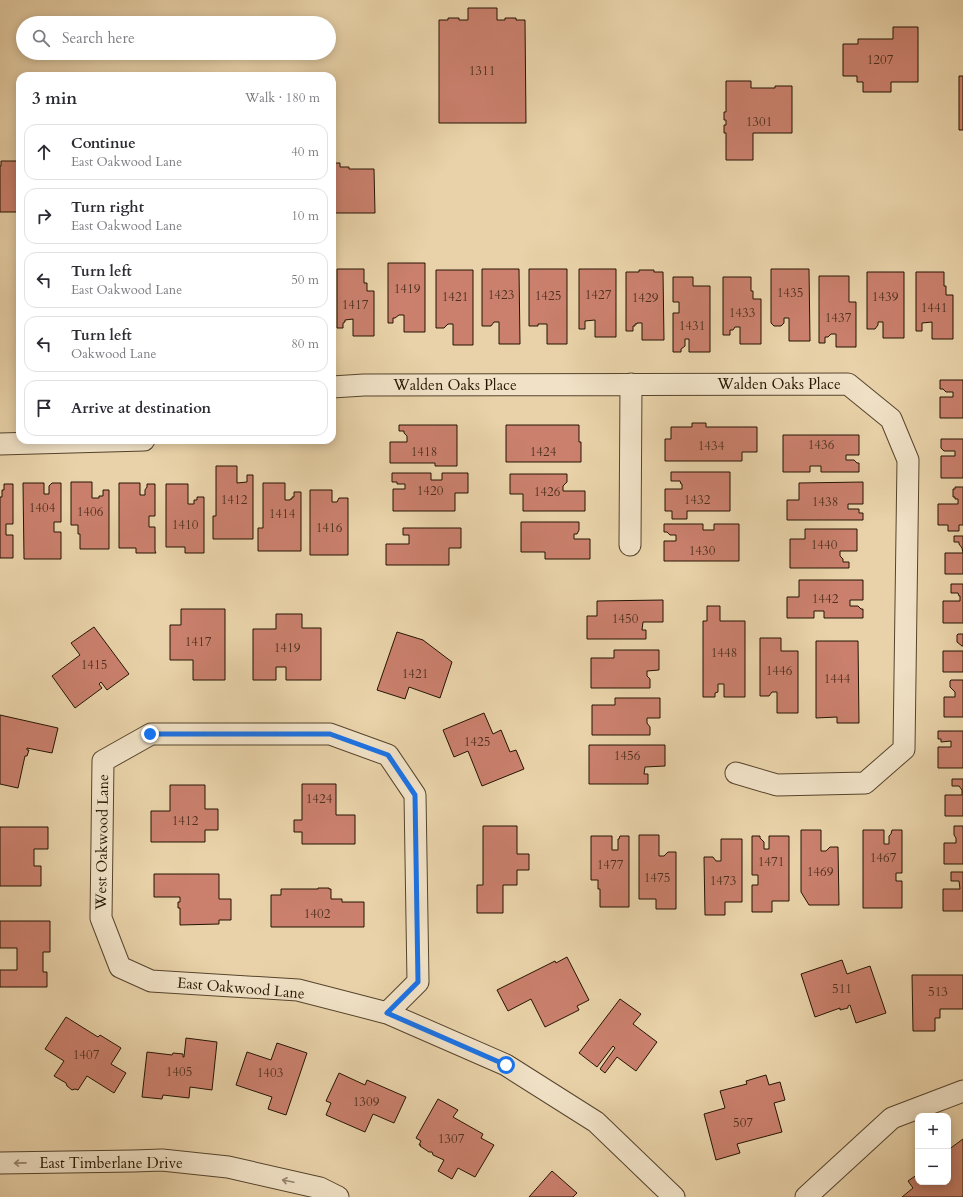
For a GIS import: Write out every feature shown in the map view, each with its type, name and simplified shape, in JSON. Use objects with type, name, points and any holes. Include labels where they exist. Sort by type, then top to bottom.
[{"type":"street","points":[[630,545],[631,384]]},
{"type":"street","name":"Walden Oaks Place","points":[[336,388],[364,385],[848,384],[891,419],[908,460],[904,749],[865,783],[777,784],[736,773]]},
{"type":"street","points":[[0,444],[16,444]]},
{"type":"street","name":"West Oakwood Lane","points":[[120,967],[101,918],[103,761],[150,734],[330,734],[388,755],[415,795],[418,982],[387,1013]]},
{"type":"street","name":"East Oakwood Lane","points":[[120,967],[150,981],[298,990],[387,1013],[506,1065],[596,1122],[674,1197]]},
{"type":"street","points":[[806,1197],[892,1118],[963,1091]]},
{"type":"street","name":"East Timberlane Drive","points":[[0,1163],[162,1160],[228,1168],[320,1188],[338,1197]]},
{"type":"building","points":[[468,8],[497,8],[497,20],[516,18],[516,20],[525,20],[526,123],[439,123],[439,20],[459,18],[459,20],[468,20]]},
{"type":"building","points":[[893,27],[918,27],[918,82],[891,82],[891,92],[863,92],[863,82],[857,82],[857,76],[843,76],[843,44],[858,44],[858,39],[893,39]]},
{"type":"building","points":[[959,76],[963,76],[963,130],[959,130]]},
{"type":"building","points":[[726,81],[751,81],[751,88],[792,86],[792,133],[753,133],[753,160],[726,160],[726,133],[724,133],[724,125],[726,125],[726,120],[724,120],[724,112],[726,112]]},
{"type":"building","points":[[1,161],[16,161],[16,212],[0,212]]},
{"type":"building","points":[[336,163],[340,163],[340,167],[349,167],[349,169],[374,169],[375,213],[336,213]]},
{"type":"building","points":[[388,263],[425,263],[425,332],[404,332],[404,315],[399,315],[393,318],[393,323],[388,323]]},
{"type":"building","points":[[337,269],[364,269],[364,283],[367,283],[367,291],[374,291],[374,336],[353,336],[353,319],[345,320],[343,323],[343,328],[337,328]]},
{"type":"building","points":[[482,269],[519,269],[520,344],[499,344],[499,322],[494,322],[491,326],[482,326]]},
{"type":"building","points":[[529,269],[567,269],[567,344],[547,344],[547,324],[529,326]]},
{"type":"building","points":[[579,269],[616,269],[616,337],[595,337],[595,320],[585,321],[585,329],[579,329]]},
{"type":"building","points":[[771,269],[809,269],[810,341],[789,341],[789,318],[784,318],[784,323],[781,326],[774,326],[771,323]]},
{"type":"building","points":[[436,270],[473,270],[473,345],[453,345],[453,324],[448,324],[444,328],[436,328]]},
{"type":"building","points":[[639,270],[654,270],[654,272],[663,272],[664,340],[642,340],[642,323],[635,324],[635,326],[633,326],[633,331],[626,331],[626,272],[639,272]]},
{"type":"building","points":[[867,272],[904,272],[904,338],[883,338],[883,322],[878,322],[875,329],[867,329]]},
{"type":"building","points":[[916,272],[944,272],[944,286],[946,286],[946,295],[953,295],[953,339],[932,339],[932,322],[922,323],[922,331],[916,331]]},
{"type":"building","points":[[819,276],[849,276],[849,302],[856,302],[856,347],[836,347],[836,334],[831,334],[828,337],[825,337],[825,343],[819,343]]},
{"type":"building","points":[[673,277],[693,277],[693,286],[710,286],[710,352],[689,352],[689,339],[685,339],[685,346],[681,349],[681,352],[673,352],[673,313],[679,313],[679,302],[673,302]]},
{"type":"building","points":[[723,277],[751,277],[751,291],[753,291],[753,299],[761,299],[761,344],[740,344],[740,327],[735,327],[733,330],[730,330],[730,335],[723,335]]},
{"type":"building","points":[[940,380],[963,380],[963,418],[940,418],[940,397],[953,397],[953,392],[946,392],[943,389],[940,389]]},
{"type":"building","points":[[692,423],[706,423],[706,427],[757,427],[757,452],[742,452],[742,461],[665,461],[665,439],[671,439],[671,427],[692,427]]},
{"type":"building","points":[[399,425],[457,425],[457,466],[435,466],[435,463],[390,463],[390,442],[407,442],[407,436],[404,431],[399,431]]},
{"type":"building","points":[[506,425],[579,425],[581,462],[506,462]]},
{"type":"building","points":[[783,435],[859,435],[859,455],[846,455],[846,460],[854,460],[859,463],[859,472],[821,472],[821,466],[810,466],[810,472],[783,472]]},
{"type":"building","points":[[941,439],[963,439],[963,478],[941,478],[941,456],[955,456],[955,451],[944,451],[941,448]]},
{"type":"building","points":[[216,466],[237,466],[237,483],[247,482],[247,475],[253,475],[253,539],[213,539],[213,516],[216,516]]},
{"type":"building","points":[[671,472],[730,472],[730,511],[687,511],[687,519],[672,519],[672,511],[665,511],[665,489],[682,489],[682,484],[680,481],[671,481]]},
{"type":"building","points":[[392,473],[431,473],[431,480],[442,480],[442,473],[468,473],[468,493],[455,493],[455,511],[393,511],[393,489],[405,489],[405,484],[397,484],[397,482],[392,482]]},
{"type":"building","points":[[510,474],[567,474],[567,482],[563,486],[563,491],[585,491],[585,511],[523,511],[523,494],[510,494]]},
{"type":"building","points":[[71,482],[92,482],[92,498],[99,498],[99,496],[103,496],[103,490],[109,490],[109,549],[80,549],[80,534],[78,534],[78,525],[71,525]]},
{"type":"building","points":[[863,482],[863,504],[848,504],[848,509],[859,509],[859,513],[863,513],[863,520],[787,520],[787,500],[799,500],[799,483]]},
{"type":"building","points":[[23,483],[44,483],[44,494],[49,494],[49,486],[52,483],[61,483],[61,522],[54,522],[54,532],[61,532],[61,559],[24,559]]},
{"type":"building","points":[[119,483],[140,483],[140,495],[145,495],[147,484],[155,484],[155,516],[149,516],[149,527],[155,527],[156,553],[136,553],[136,548],[119,548]]},
{"type":"building","points":[[263,483],[285,483],[285,500],[292,499],[292,497],[294,497],[294,492],[301,492],[301,551],[258,551],[258,528],[263,528]]},
{"type":"building","points":[[4,484],[13,484],[13,524],[6,524],[6,535],[13,535],[13,558],[0,558],[0,497],[2,497]]},
{"type":"building","points":[[166,484],[188,484],[188,504],[194,504],[194,500],[197,500],[197,497],[204,497],[204,553],[185,553],[185,547],[166,547]]},
{"type":"building","points":[[955,487],[963,487],[963,525],[959,525],[959,531],[948,531],[948,525],[938,525],[938,504],[958,504],[958,499],[953,497],[953,489],[955,489]]},
{"type":"building","points":[[310,490],[332,490],[332,502],[337,502],[339,498],[348,498],[348,555],[310,555]]},
{"type":"building","points":[[521,522],[579,522],[579,530],[577,534],[574,534],[574,539],[590,539],[590,559],[545,559],[545,552],[521,552]]},
{"type":"building","points":[[664,524],[703,524],[703,530],[714,530],[714,524],[739,524],[739,561],[664,561],[664,541],[676,541],[676,535],[670,535],[667,532],[664,532]]},
{"type":"building","points":[[403,528],[461,528],[461,548],[449,548],[449,565],[386,565],[386,544],[409,544],[409,535],[403,535]]},
{"type":"building","points":[[805,529],[857,529],[857,551],[840,551],[840,556],[843,559],[843,562],[849,562],[849,568],[790,568],[790,539],[805,539]]},
{"type":"building","points":[[954,536],[963,536],[963,553],[959,542],[954,542]]},
{"type":"building","points":[[945,553],[963,553],[963,574],[945,574]]},
{"type":"building","points":[[799,580],[863,580],[863,600],[850,600],[850,606],[858,606],[863,609],[863,618],[824,618],[824,611],[814,611],[814,618],[787,618],[787,597],[799,597]]},
{"type":"building","points":[[951,584],[963,584],[963,623],[943,623],[943,601],[960,601],[960,596],[958,593],[951,593]]},
{"type":"building","points":[[663,600],[663,622],[643,622],[642,630],[646,630],[646,639],[587,639],[587,616],[597,616],[597,601]]},
{"type":"building","points":[[707,606],[720,606],[720,621],[745,621],[745,697],[724,697],[724,684],[718,684],[718,692],[715,693],[715,697],[703,697],[703,621],[707,621]]},
{"type":"building","points":[[181,609],[225,609],[225,680],[193,680],[193,660],[170,660],[170,625],[181,625]]},
{"type":"building","points":[[276,614],[302,614],[302,628],[321,628],[321,680],[286,680],[286,667],[276,667],[276,680],[253,680],[253,629],[276,629]]},
{"type":"building","points":[[94,627],[129,674],[107,690],[101,682],[99,684],[102,688],[75,708],[52,676],[80,655],[71,643]]},
{"type":"building","points":[[397,632],[423,640],[452,662],[440,698],[409,687],[405,699],[377,690]]},
{"type":"building","points":[[958,634],[963,634],[963,646],[957,642]]},
{"type":"building","points":[[760,638],[781,638],[781,651],[798,651],[798,713],[777,713],[777,692],[772,692],[769,696],[760,696]]},
{"type":"building","points":[[816,641],[858,641],[859,723],[837,723],[837,717],[816,718]]},
{"type":"building","points":[[614,650],[659,650],[659,670],[647,671],[647,676],[650,679],[650,688],[591,688],[591,658],[614,658]]},
{"type":"building","points":[[943,651],[963,651],[963,672],[943,672]]},
{"type":"building","points":[[951,680],[963,680],[963,717],[944,717],[944,697],[955,697],[955,692],[950,687]]},
{"type":"building","points":[[615,698],[660,698],[660,718],[647,718],[647,723],[650,727],[650,735],[592,735],[592,705],[615,705]]},
{"type":"building","points":[[484,713],[493,734],[501,730],[510,752],[516,750],[524,769],[482,786],[468,751],[454,757],[443,730]]},
{"type":"building","points":[[0,715],[58,728],[52,753],[27,748],[27,750],[29,750],[27,756],[25,756],[18,788],[0,784]]},
{"type":"building","points":[[938,731],[963,731],[963,768],[938,768],[938,747],[951,747],[951,741],[941,742],[941,739],[938,739]]},
{"type":"building","points":[[589,745],[665,745],[665,766],[645,767],[644,774],[648,774],[648,784],[589,784]]},
{"type":"building","points":[[952,779],[963,779],[963,816],[945,816],[945,795],[962,795],[962,790],[959,786],[952,786]]},
{"type":"building","points":[[302,784],[336,784],[336,815],[355,815],[355,844],[302,844],[302,832],[294,832],[294,820],[302,820]]},
{"type":"building","points":[[170,785],[205,785],[205,809],[218,809],[218,830],[205,830],[205,842],[151,842],[151,811],[170,811]]},
{"type":"building","points":[[483,826],[517,826],[517,854],[529,854],[529,870],[517,870],[517,885],[503,885],[503,913],[477,913],[477,885],[483,885]]},
{"type":"building","points":[[954,826],[963,826],[963,864],[944,864],[944,843],[956,843]]},
{"type":"building","points":[[0,827],[48,827],[48,849],[34,849],[34,866],[41,866],[41,886],[0,886]]},
{"type":"building","points":[[801,830],[821,830],[821,851],[826,851],[830,847],[838,847],[839,905],[809,905],[801,892]]},
{"type":"building","points":[[863,830],[884,830],[884,844],[889,844],[889,836],[892,830],[902,830],[902,873],[896,873],[896,881],[902,881],[902,908],[863,908]]},
{"type":"building","points":[[639,835],[659,835],[659,856],[664,856],[668,852],[676,852],[676,909],[656,909],[656,899],[639,899]]},
{"type":"building","points":[[591,836],[612,836],[612,850],[618,850],[618,839],[620,836],[629,836],[629,907],[600,907],[600,889],[598,889],[598,880],[591,880]]},
{"type":"building","points":[[752,836],[760,836],[764,842],[764,849],[769,849],[769,836],[789,836],[789,901],[772,901],[772,912],[752,912],[752,885],[758,885],[758,875],[752,875]]},
{"type":"building","points":[[721,839],[742,839],[742,902],[725,902],[725,915],[705,915],[704,857],[713,857],[716,861],[721,861]]},
{"type":"building","points":[[951,872],[963,872],[963,911],[943,911],[943,889],[960,889],[959,881],[951,881]]},
{"type":"building","points":[[154,874],[219,874],[219,899],[231,899],[231,920],[219,920],[219,924],[180,925],[180,908],[178,908],[178,902],[180,902],[180,897],[154,897]]},
{"type":"building","points":[[281,889],[331,889],[331,899],[342,899],[342,902],[364,902],[364,927],[271,927],[271,895],[281,895]]},
{"type":"building","points":[[0,921],[50,921],[50,952],[43,952],[43,972],[47,972],[47,987],[0,987],[0,970],[17,970],[17,948],[0,948]]},
{"type":"building","points":[[567,957],[589,1000],[577,1006],[579,1010],[545,1027],[531,999],[508,1011],[497,990],[555,961],[556,963]]},
{"type":"building","points":[[842,960],[847,974],[870,966],[886,1013],[856,1023],[850,1005],[848,1008],[840,1010],[840,1008],[815,1017],[801,974]]},
{"type":"building","points":[[912,975],[963,975],[963,1009],[940,1009],[940,1018],[935,1018],[935,1031],[913,1031]]},
{"type":"building","points":[[620,999],[641,1014],[633,1024],[657,1042],[636,1071],[617,1057],[605,1073],[600,1069],[615,1048],[613,1046],[597,1067],[579,1053]]},
{"type":"building","points":[[66,1017],[98,1037],[100,1035],[121,1048],[111,1064],[126,1073],[114,1093],[87,1076],[78,1090],[72,1090],[66,1083],[54,1076],[64,1061],[45,1049]]},
{"type":"building","points":[[186,1038],[217,1042],[212,1090],[190,1087],[189,1098],[163,1095],[162,1099],[142,1097],[147,1052],[172,1055],[173,1053],[183,1054],[184,1057]]},
{"type":"building","points":[[277,1043],[307,1053],[286,1115],[268,1109],[272,1097],[236,1085],[247,1052],[271,1060]]},
{"type":"building","points":[[339,1073],[365,1085],[367,1080],[406,1097],[394,1123],[373,1114],[365,1132],[326,1115],[331,1103],[326,1101]]},
{"type":"building","points":[[766,1075],[769,1085],[780,1082],[785,1100],[774,1103],[782,1132],[737,1144],[740,1153],[716,1160],[704,1114],[725,1108],[720,1091],[747,1084],[746,1081]]},
{"type":"building","points":[[438,1099],[458,1110],[453,1117],[483,1134],[481,1138],[494,1145],[475,1177],[458,1168],[452,1179],[438,1171],[444,1160],[433,1155],[432,1152],[429,1152],[419,1145],[421,1141],[416,1138]]},
{"type":"building","points":[[963,1139],[963,1197],[902,1197],[913,1188],[908,1181],[915,1176],[915,1185],[951,1185],[951,1148]]},
{"type":"building","points":[[552,1171],[577,1193],[573,1197],[529,1197]]},
{"type":"route","points":[[150,734],[330,734],[388,755],[415,795],[418,982],[387,1013],[506,1065]]}]
